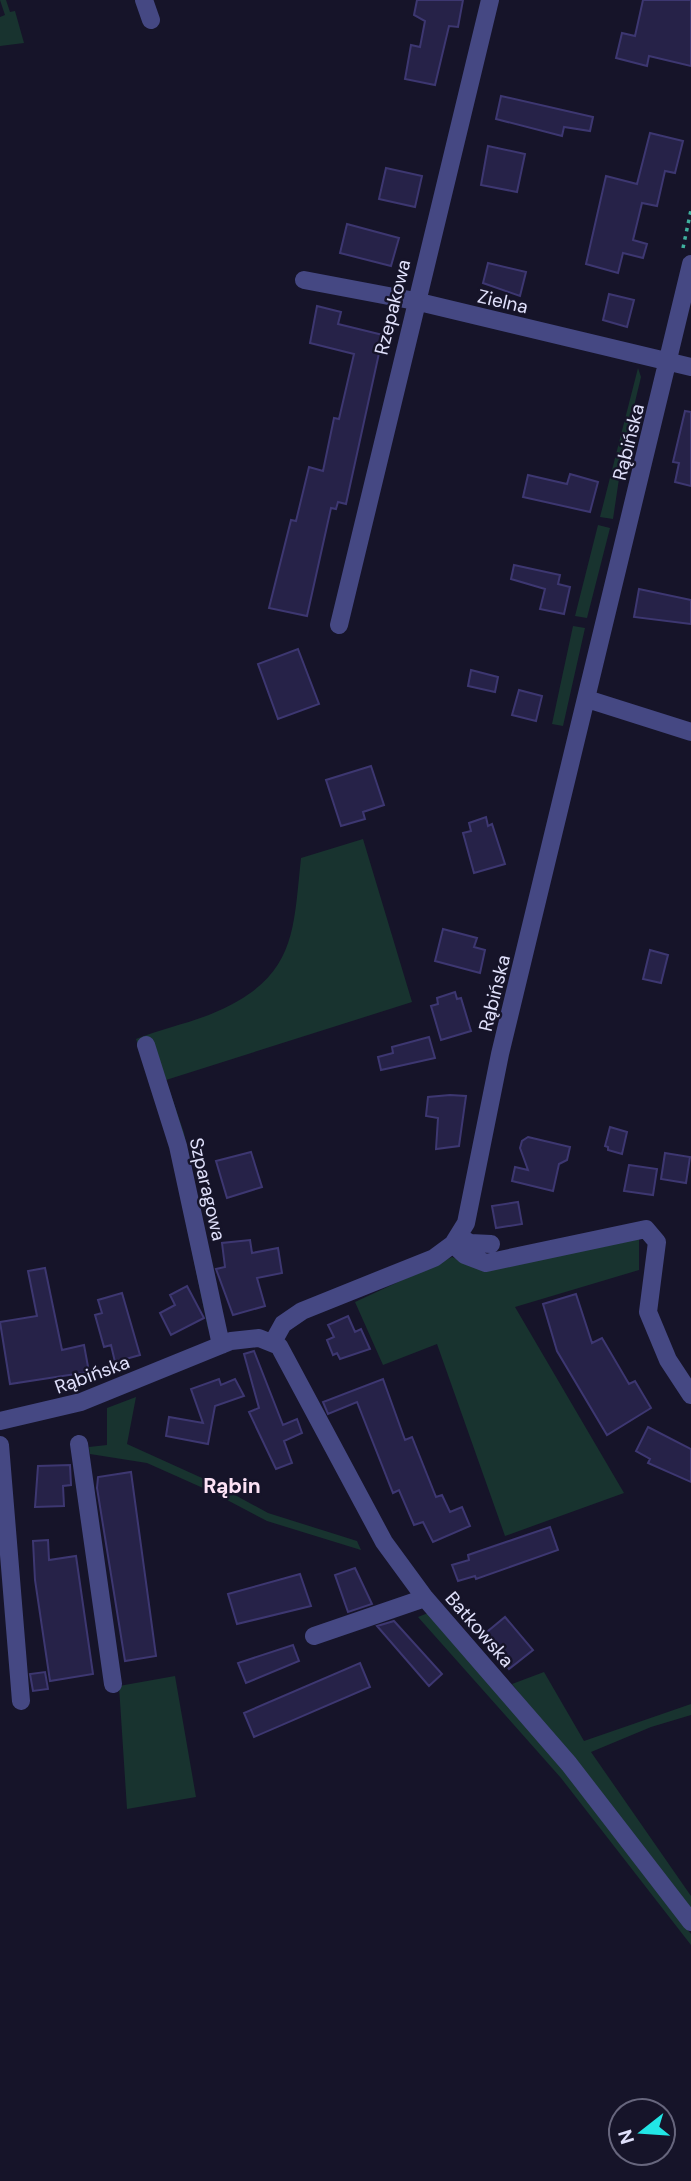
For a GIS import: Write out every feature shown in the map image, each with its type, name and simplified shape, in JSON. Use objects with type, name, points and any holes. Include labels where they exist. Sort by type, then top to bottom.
[{"type":"street","points":[[144,0],[151,20]]},
{"type":"street","name":"Rzepakowa","points":[[338,625],[490,0]]},
{"type":"street","name":"Rąbińska","points":[[456,1240],[468,1216],[488,1107],[691,264]]},
{"type":"street","name":"Zielna","points":[[304,279],[415,301],[691,367]]},
{"type":"street","points":[[587,699],[691,732]]},
{"type":"street","name":"Szparagowa","points":[[146,1045],[178,1146],[221,1345]]},
{"type":"street","points":[[456,1240],[465,1255],[486,1264],[646,1229],[657,1242],[648,1312],[668,1360],[691,1395]]},
{"type":"street","points":[[456,1240],[491,1244]]},
{"type":"street","points":[[273,1342],[282,1324],[302,1311],[434,1258],[456,1240]]},
{"type":"street","name":"Rąbińska","points":[[0,1421],[92,1398],[243,1338],[273,1342]]},
{"type":"street","name":"Batkowska","points":[[273,1342],[284,1352],[292,1366],[329,1442],[384,1542],[425,1598],[569,1764],[691,1922]]},
{"type":"street","points":[[79,1444],[113,1684]]},
{"type":"street","points":[[0,1445],[21,1701]]},
{"type":"street","points":[[314,1636],[425,1598]]},
{"type":"green space","points":[[0,0],[6,0],[10,12],[15,11],[24,43],[0,46],[0,17],[5,15]]},
{"type":"green space","points":[[638,368],[641,377],[623,452],[613,519],[600,517]]},
{"type":"green space","points":[[598,525],[610,528],[587,618],[575,616]]},
{"type":"green space","points":[[573,626],[585,628],[563,726],[552,724]]},
{"type":"green space","points":[[363,839],[412,1002],[166,1080],[184,1133],[223,1323],[208,1329],[169,1140],[136,1039],[218,1011],[263,983],[286,950],[296,909],[301,858]]},
{"type":"green space","points":[[639,1237],[639,1270],[515,1307],[624,1493],[505,1536],[437,1344],[383,1365],[355,1302],[452,1257],[487,1271]]},
{"type":"green space","points":[[136,1397],[127,1444],[213,1483],[268,1513],[357,1541],[361,1550],[267,1521],[212,1492],[147,1463],[90,1454],[89,1447],[107,1445],[107,1408]]},
{"type":"green space","points":[[428,1613],[564,1769],[691,1934],[691,1945],[561,1778],[418,1617]]},
{"type":"green space","points":[[544,1672],[584,1741],[691,1704],[691,1715],[651,1727],[591,1752],[691,1896],[691,1909],[512,1684]]},
{"type":"green space","points":[[175,1676],[196,1797],[127,1809],[119,1686]]},
{"type":"building","points":[[417,0],[463,0],[458,27],[449,26],[435,85],[405,79],[411,45],[420,47],[425,21],[414,15]]},
{"type":"building","points":[[643,0],[691,0],[691,66],[649,56],[647,66],[616,58],[622,33],[635,36]]},
{"type":"building","points":[[501,96],[593,117],[590,131],[564,127],[562,136],[496,119]]},
{"type":"building","points":[[650,133],[683,141],[675,173],[665,171],[657,206],[642,203],[633,240],[647,244],[643,258],[623,253],[618,273],[586,264],[606,176],[637,184]]},
{"type":"building","points":[[488,146],[525,154],[517,192],[481,185]]},
{"type":"building","points":[[386,168],[422,176],[415,207],[379,199]]},
{"type":"building","points":[[347,224],[399,238],[391,266],[340,253]]},
{"type":"building","points":[[488,263],[526,272],[520,296],[483,283]]},
{"type":"building","points":[[609,294],[634,300],[627,327],[603,320]]},
{"type":"building","points":[[317,306],[341,312],[338,324],[383,335],[346,504],[338,502],[336,509],[331,508],[307,616],[269,608],[291,520],[296,521],[309,467],[323,471],[334,418],[339,419],[354,354],[310,343]]},
{"type":"building","points":[[685,411],[691,412],[691,486],[675,482],[679,463],[673,462]]},
{"type":"building","points":[[570,474],[598,482],[590,512],[523,497],[528,475],[567,484]]},
{"type":"building","points":[[514,565],[560,575],[558,584],[570,587],[564,614],[540,609],[545,589],[511,579]]},
{"type":"building","points":[[639,589],[691,600],[691,624],[634,617]]},
{"type":"building","points":[[298,649],[319,704],[278,719],[258,664]]},
{"type":"building","points":[[471,670],[498,677],[495,692],[468,686]]},
{"type":"building","points":[[519,690],[542,696],[536,721],[512,715]]},
{"type":"building","points":[[371,766],[384,805],[363,812],[365,819],[341,826],[326,780]]},
{"type":"building","points":[[486,817],[488,826],[492,824],[505,864],[474,873],[463,833],[471,831],[469,823]]},
{"type":"building","points":[[443,929],[477,938],[474,947],[485,950],[480,973],[435,961]]},
{"type":"building","points":[[650,950],[668,955],[661,983],[643,979]]},
{"type":"building","points":[[455,992],[457,999],[461,998],[471,1031],[441,1040],[431,1006],[438,1004],[437,998]]},
{"type":"building","points":[[429,1037],[435,1058],[381,1070],[378,1057],[393,1053],[392,1047]]},
{"type":"building","points":[[466,1096],[459,1146],[436,1149],[438,1118],[426,1116],[428,1097]]},
{"type":"building","points":[[610,1127],[627,1132],[622,1154],[608,1150],[605,1146]]},
{"type":"building","points":[[528,1137],[570,1147],[567,1160],[559,1164],[553,1191],[512,1181],[515,1167],[528,1170],[520,1148],[522,1141]]},
{"type":"building","points":[[251,1152],[262,1187],[227,1198],[216,1161]]},
{"type":"building","points":[[665,1153],[690,1157],[686,1183],[661,1179]]},
{"type":"building","points":[[629,1165],[657,1169],[653,1195],[624,1191]]},
{"type":"building","points":[[518,1202],[522,1224],[496,1228],[492,1206]]},
{"type":"building","points":[[250,1240],[252,1253],[278,1248],[282,1273],[257,1278],[265,1306],[233,1315],[216,1269],[225,1267],[222,1243]]},
{"type":"building","points":[[45,1268],[62,1350],[84,1345],[89,1372],[10,1384],[0,1322],[37,1316],[28,1271]]},
{"type":"building","points":[[187,1286],[204,1318],[171,1335],[160,1313],[175,1305],[170,1295]]},
{"type":"building","points":[[122,1293],[140,1355],[115,1362],[111,1345],[104,1347],[95,1315],[102,1313],[98,1300]]},
{"type":"building","points":[[576,1294],[592,1343],[602,1338],[629,1384],[635,1381],[651,1408],[607,1435],[557,1351],[543,1304]]},
{"type":"building","points":[[348,1316],[355,1332],[361,1329],[370,1349],[340,1359],[337,1353],[333,1355],[327,1340],[334,1337],[328,1325]]},
{"type":"building","points":[[254,1351],[283,1425],[297,1419],[302,1433],[284,1441],[292,1463],[276,1469],[249,1412],[259,1408],[244,1354]]},
{"type":"building","points":[[219,1379],[221,1385],[235,1379],[244,1396],[215,1406],[208,1444],[166,1436],[169,1417],[203,1423],[191,1389]]},
{"type":"building","points":[[383,1379],[405,1440],[412,1437],[436,1497],[442,1495],[450,1512],[462,1507],[470,1526],[433,1542],[423,1522],[414,1525],[399,1490],[393,1493],[357,1402],[328,1414],[323,1402]]},
{"type":"building","points":[[648,1427],[691,1449],[691,1482],[648,1463],[650,1459],[636,1451]]},
{"type":"building","points":[[70,1465],[71,1485],[63,1486],[64,1506],[35,1507],[38,1466]]},
{"type":"building","points":[[131,1472],[156,1656],[125,1661],[97,1488],[98,1477]]},
{"type":"building","points":[[550,1527],[558,1550],[476,1579],[475,1576],[458,1581],[452,1565],[469,1560],[468,1555]]},
{"type":"building","points":[[48,1540],[49,1560],[76,1556],[93,1674],[50,1681],[35,1580],[33,1541]]},
{"type":"building","points":[[355,1568],[372,1604],[348,1612],[335,1575]]},
{"type":"building","points":[[300,1574],[311,1606],[237,1624],[228,1594]]},
{"type":"building","points":[[505,1617],[533,1650],[509,1669],[482,1636]]},
{"type":"building","points":[[394,1621],[442,1674],[429,1686],[377,1626]]},
{"type":"building","points":[[293,1645],[299,1661],[246,1683],[238,1663]]},
{"type":"building","points":[[360,1663],[370,1687],[254,1737],[244,1713]]},
{"type":"building","points":[[45,1672],[48,1689],[33,1691],[30,1674]]},
{"type":"district","name":"Rąbin","points":[[232,1486]]}]
